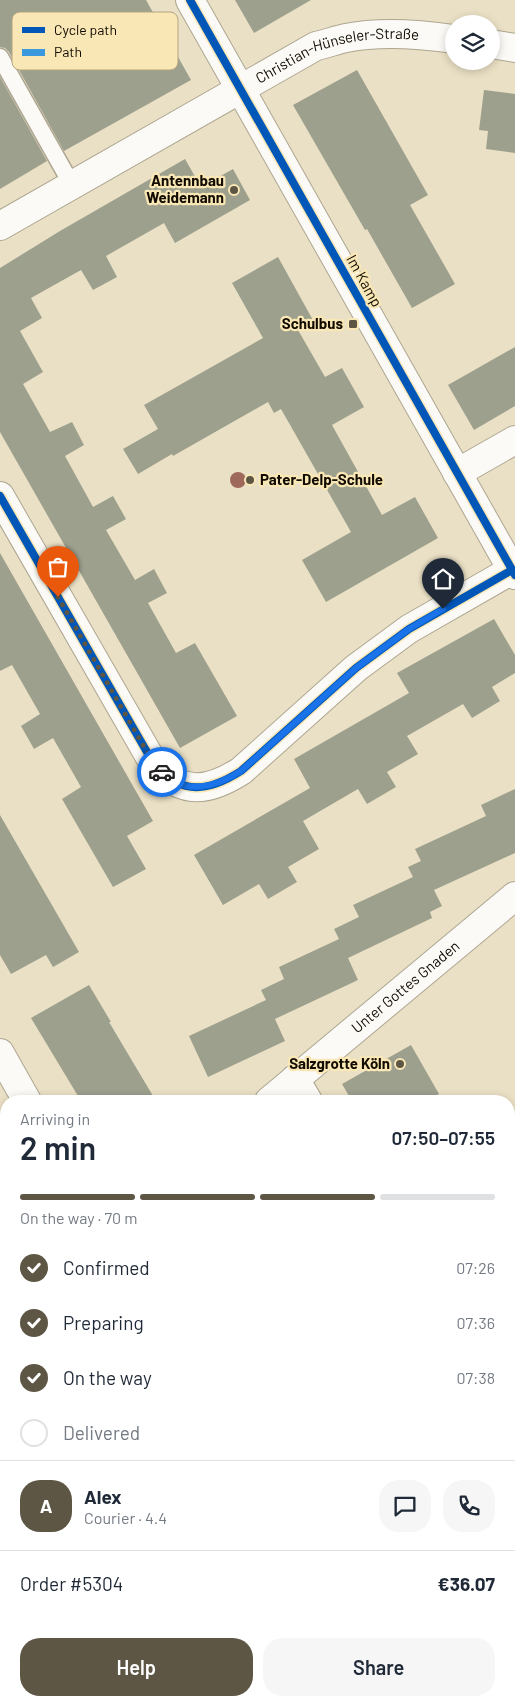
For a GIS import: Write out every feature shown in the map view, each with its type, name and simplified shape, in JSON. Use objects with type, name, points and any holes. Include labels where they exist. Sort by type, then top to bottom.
[{"type":"street","name":"Im Kamp","points":[[190,0],[513,572]]},
{"type":"street","name":"Christian-Hünseler-Straße","points":[[0,226],[316,46],[347,38],[380,35],[426,35],[445,38]]},
{"type":"street","points":[[500,46],[515,48]]},
{"type":"street","points":[[457,473],[515,440]]},
{"type":"street","points":[[0,496],[155,766],[177,784],[191,788],[210,786],[226,781],[241,771],[356,668],[409,629],[513,572]]},
{"type":"street","name":"Unter Gottes Gnaden","points":[[287,1095],[302,1090],[515,896]]},
{"type":"street","points":[[0,1054],[24,1095]]},
{"type":"lane","points":[[0,57],[72,185]]},
{"type":"building","points":[[0,0],[146,0],[153,12],[12,12],[12,57],[5,48],[0,47]]},
{"type":"building","points":[[235,0],[311,0],[254,33]]},
{"type":"building","points":[[178,57],[191,80],[64,151],[19,70],[178,70]]},
{"type":"building","points":[[357,70],[428,195],[410,205],[455,284],[412,308],[293,105]]},
{"type":"building","points":[[0,77],[47,161],[0,189]]},
{"type":"building","points":[[484,90],[515,94],[515,153],[486,149],[488,131],[479,130]]},
{"type":"building","points":[[185,159],[201,187],[233,169],[250,200],[175,243],[164,223],[106,256],[117,277],[93,290],[81,270],[31,298],[42,318],[20,331],[43,372],[23,384],[50,432],[72,422],[84,445],[65,456],[93,507],[113,496],[126,519],[106,530],[135,580],[154,569],[167,593],[148,603],[176,653],[195,643],[237,716],[180,748],[0,432],[0,268]]},
{"type":"building","points":[[278,257],[314,322],[298,330],[325,377],[342,368],[364,407],[332,425],[382,515],[415,497],[438,538],[326,602],[302,560],[351,532],[281,409],[274,413],[268,402],[138,474],[123,449],[158,429],[144,405],[263,338],[232,283]]},
{"type":"building","points":[[515,347],[515,406],[474,430],[448,385]]},
{"type":"building","points":[[0,553],[153,821],[127,836],[146,869],[113,887],[62,799],[81,787],[53,738],[34,749],[21,726],[40,714],[12,665],[0,671]]},
{"type":"building","points":[[494,619],[515,655],[515,673],[492,687],[500,701],[472,718],[463,704],[407,736],[418,754],[387,772],[396,787],[367,804],[358,789],[303,821],[319,849],[288,867],[297,882],[268,899],[259,884],[223,905],[194,855],[310,788],[294,759],[409,693],[397,673]]},
{"type":"building","points":[[515,789],[515,853],[434,890],[442,906],[430,912],[432,918],[348,958],[358,980],[275,1019],[274,1017],[285,1041],[208,1077],[189,1036],[266,1000],[261,990],[284,979],[279,967],[339,939],[334,929],[359,917],[353,905],[413,877],[408,867],[421,861],[415,849],[486,816],[481,805]]},
{"type":"building","points":[[0,815],[79,952],[53,967],[46,955],[11,974],[0,955]]},
{"type":"building","points":[[89,985],[152,1095],[77,1095],[31,1018]]},
{"type":"building","name":"Salzgrotte Köln","points":[[411,1045],[439,1094],[348,1095],[342,1084]]},
{"type":"cycle path","points":[[190,0],[515,575]]},
{"type":"cycle path","points":[[0,496],[155,766],[165,775],[186,786],[207,786],[218,783],[241,771],[356,668],[409,629],[512,570]]},
{"type":"way so far","points":[[58,597],[155,766],[162,772]]},
{"type":"place","name":"Antennbau Weidemann","points":[[234,190]]},
{"type":"place","name":"Schulbus","points":[[353,324]]},
{"type":"place","name":"Pater-Delp-Schule","points":[[250,480]]},
{"type":"place","name":"Salzgrotte Köln","points":[[400,1064]]},
{"type":"route","points":[[162,772],[177,784],[191,788],[210,786],[226,781],[241,771],[356,668],[409,629],[443,609]]}]
